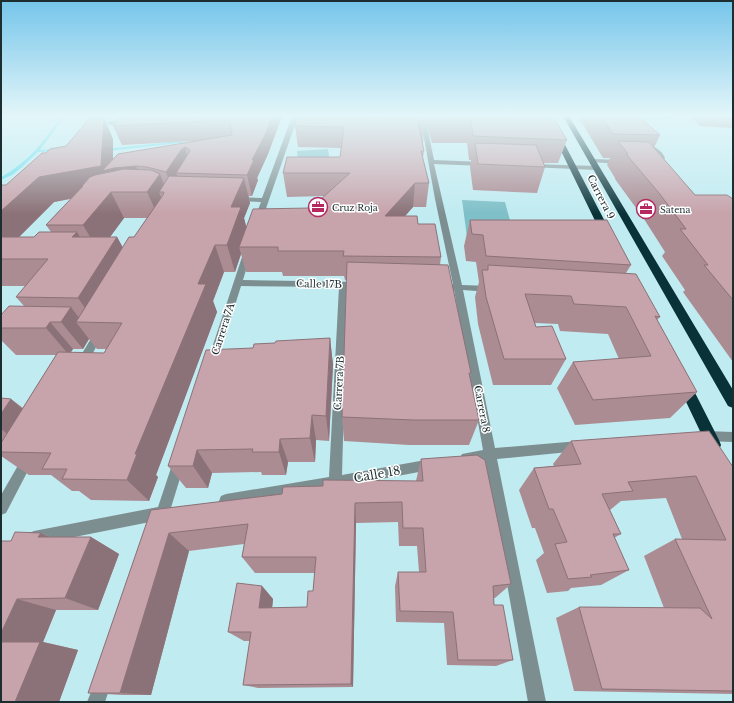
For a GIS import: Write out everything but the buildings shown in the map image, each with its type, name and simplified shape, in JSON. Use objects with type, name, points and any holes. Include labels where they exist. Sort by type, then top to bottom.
[{"type":"highway","name":"Carrera 9","points":[[563,149],[611,243]]},
{"type":"highway","name":"Carrera 9","points":[[585,149],[733,402]]},
{"type":"highway","points":[[678,374],[720,455]]},
{"type":"street","points":[[255,230],[264,200],[287,149]]},
{"type":"street","name":"Carrera 8","points":[[426,149],[431,162],[458,287],[537,702]]},
{"type":"street","points":[[644,162],[657,162],[662,158],[661,154],[653,149]]},
{"type":"street","points":[[431,162],[494,164]]},
{"type":"street","points":[[526,166],[573,168],[629,162]]},
{"type":"street","points":[[227,199],[264,200]]},
{"type":"street","name":"Carrera 7A","points":[[226,365],[209,371],[250,245]]},
{"type":"street","name":"Calle 17B","points":[[238,283],[366,285]]},
{"type":"street","name":"Carrera 7B","points":[[335,482],[337,348],[343,285]]},
{"type":"street","points":[[443,286],[498,289]]},
{"type":"street","points":[[78,371],[99,328]]},
{"type":"street","points":[[695,436],[733,437]]},
{"type":"street","name":"Calle 18","points":[[218,503],[490,454],[594,444]]},
{"type":"street","points":[[1,508],[32,453]]},
{"type":"street","points":[[158,527],[182,454]]},
{"type":"street","points":[[24,540],[178,510]]},
{"type":"street","points":[[96,702],[106,673]]},
{"type":"shaded area","points":[[328,149],[331,173],[299,175],[297,151]]},
{"type":"shaded area","points":[[462,200],[505,202],[515,239],[467,237]]},
{"type":"waterway","points":[[1,179],[20,167],[38,149]]},
{"type":"waterway","points":[[107,150],[118,149]]},
{"type":"waterway","points":[[37,151],[56,150]]},
{"type":"place","name":"Cruz Roja","points":[[318,207]]},
{"type":"place","name":"Satena","points":[[646,209]]}]
